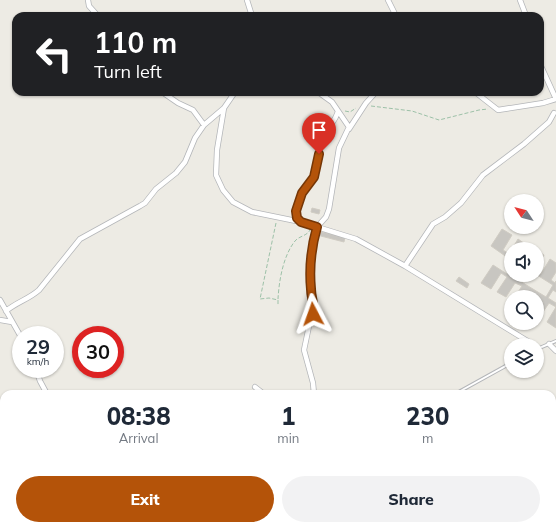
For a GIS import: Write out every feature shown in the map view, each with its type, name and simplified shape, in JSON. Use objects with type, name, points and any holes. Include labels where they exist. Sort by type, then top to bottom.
[{"type":"street","points":[[88,0],[89,6],[94,12]]},
{"type":"street","points":[[247,0],[251,12]]},
{"type":"street","points":[[388,0],[394,12]]},
{"type":"street","points":[[520,0],[525,12]]},
{"type":"street","points":[[480,96],[498,110],[543,103],[556,99],[544,73]]},
{"type":"street","points":[[168,96],[193,110],[204,125]]},
{"type":"street","points":[[6,310],[39,290],[80,239],[145,203],[156,190],[185,162],[195,138],[204,125],[224,108],[232,96]]},
{"type":"street","points":[[324,96],[337,107],[338,111],[349,126],[349,129]]},
{"type":"street","points":[[314,390],[304,350],[308,326],[314,308],[311,291],[310,269],[315,226],[326,217],[329,209],[339,148],[349,129],[373,96]]},
{"type":"street","points":[[224,108],[216,175],[227,197],[241,208],[252,212],[301,222],[356,239],[405,266],[522,338]]},
{"type":"street","points":[[301,222],[297,218],[296,214],[300,198],[314,177],[323,138],[338,111]]},
{"type":"street","points":[[405,266],[433,224],[445,217],[461,203],[483,175],[524,144],[549,122],[554,113]]},
{"type":"street","points":[[0,300],[14,326]]},
{"type":"street","points":[[0,320],[12,322]]},
{"type":"street","points":[[549,344],[556,351]]},
{"type":"street","points":[[39,378],[45,390]]},
{"type":"street","points":[[255,387],[259,390]]},
{"type":"lane","points":[[544,345],[556,341]]},
{"type":"lane","points":[[462,390],[504,367]]},
{"type":"path","points":[[338,111],[350,112],[364,106],[373,106],[412,111],[439,120],[495,108]]},
{"type":"path","points":[[278,218],[260,299],[269,298],[278,300]]},
{"type":"path","points":[[278,306],[279,286],[286,258],[296,240],[308,234],[315,226]]},
{"type":"building","points":[[312,208],[320,210],[319,214],[311,212]]},
{"type":"building","points":[[502,229],[504,230],[504,234],[512,235],[508,242],[504,242],[504,255],[491,246]]},
{"type":"building","points":[[318,231],[345,237],[344,242],[317,235]]},
{"type":"building","points":[[550,259],[556,263],[556,272],[551,280],[555,283],[556,281],[556,292],[553,290],[548,298],[556,303],[556,307],[549,303],[544,310],[544,296],[546,297],[553,285],[544,279],[544,269]]},
{"type":"building","points":[[493,265],[504,272],[504,275],[501,273],[491,289],[481,283]]},
{"type":"building","points":[[459,277],[469,284],[467,288],[456,281]]},
{"type":"building","points":[[504,282],[521,282],[535,290],[519,290],[522,286],[515,283],[510,290],[504,290],[504,296],[497,292]]},
{"type":"building","points":[[556,307],[556,328],[547,322]]},
{"type":"route","points":[[313,314],[314,308],[311,291],[310,269],[312,245],[317,227],[301,222],[297,218],[296,211],[302,193],[314,177],[318,166],[319,154]]}]
